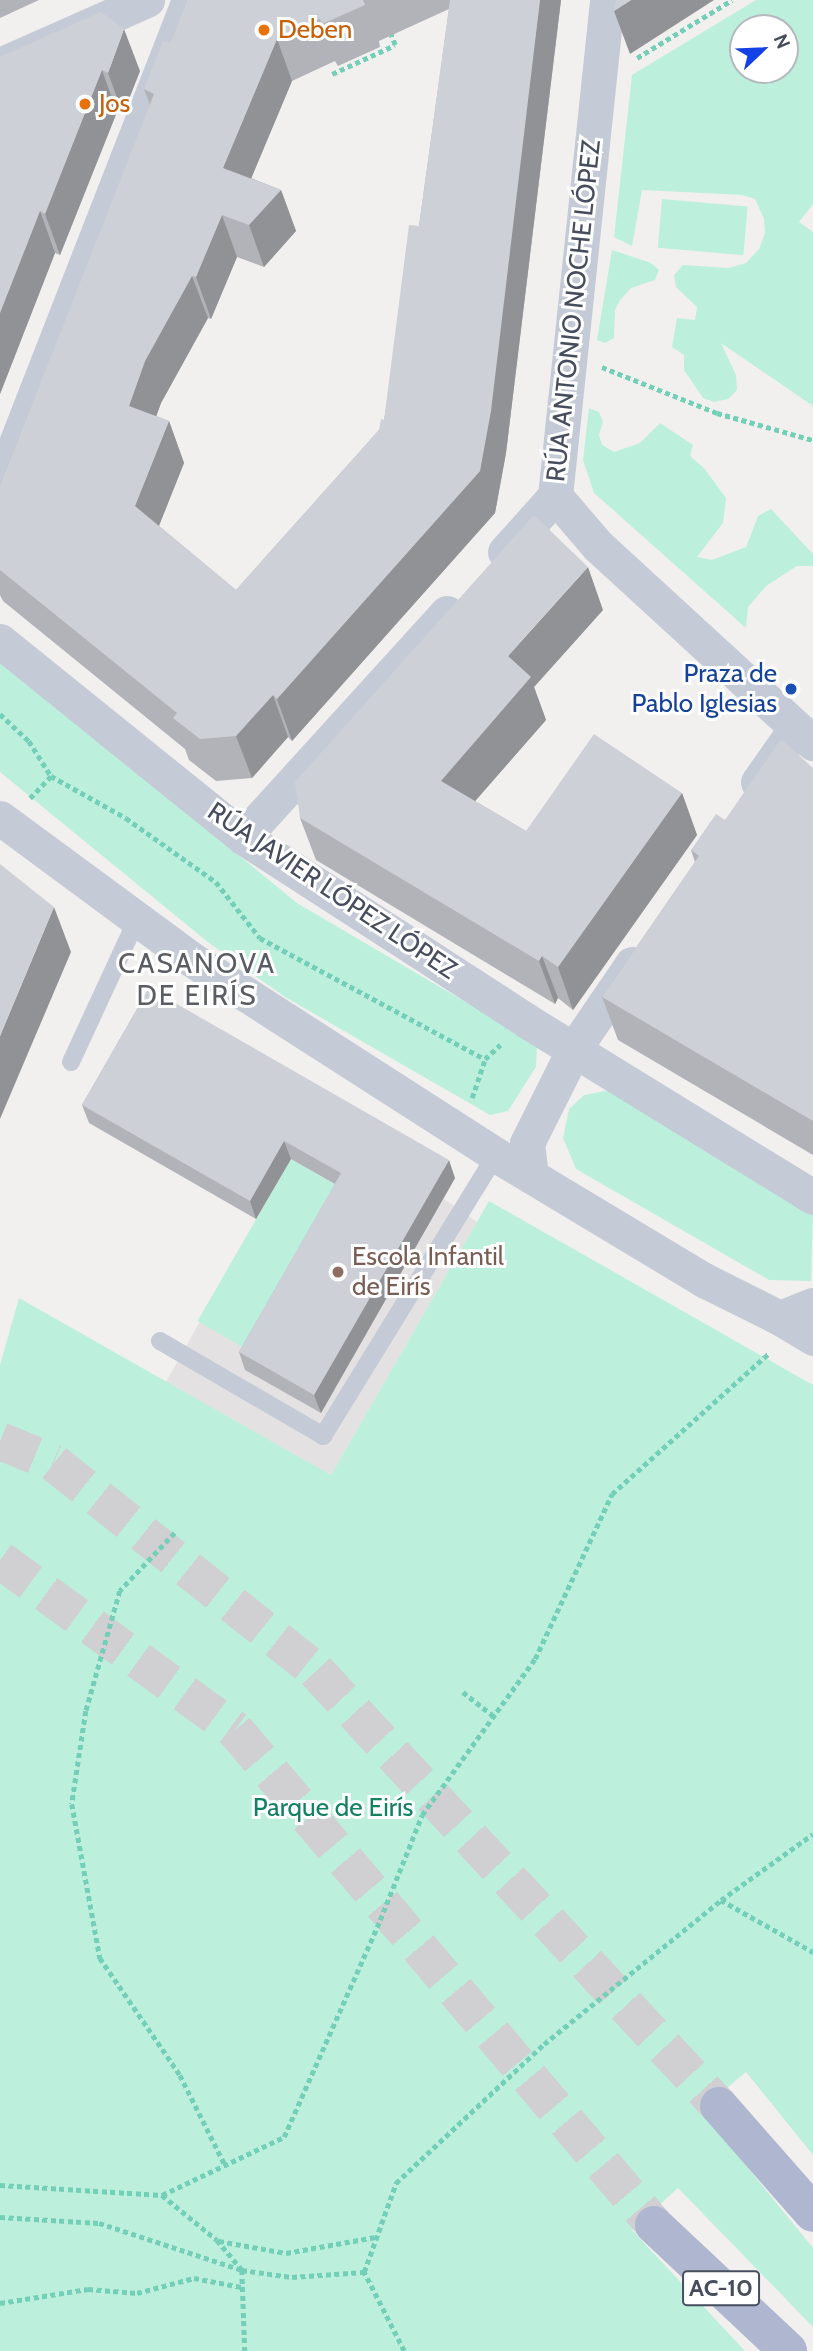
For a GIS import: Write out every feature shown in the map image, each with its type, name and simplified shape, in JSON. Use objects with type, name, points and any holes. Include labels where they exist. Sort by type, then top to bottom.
[{"type":"main road","points":[[719,2106],[813,2213]]},
{"type":"main road","name":"AC-10","points":[[654,2225],[788,2351]]},
{"type":"street","points":[[0,65],[147,0]]},
{"type":"street","points":[[0,484],[189,0]]},
{"type":"street","name":"RÚA ANTONIO NOCHE LÓPEZ","points":[[243,837],[555,496],[607,0]]},
{"type":"street","points":[[555,496],[598,546],[805,736],[739,810]]},
{"type":"street","name":"RÚA JAVIER LÓPEZ LÓPEZ","points":[[0,641],[243,837],[527,1021],[813,1197]]},
{"type":"street","points":[[0,818],[191,959],[496,1155],[704,1279],[778,1332],[813,1338]]},
{"type":"street","points":[[531,1176],[527,1143],[574,1049],[652,936]]},
{"type":"street","points":[[778,1332],[813,1305]]},
{"type":"lane","points":[[71,1062],[138,919]]},
{"type":"lane","points":[[160,1341],[323,1436],[496,1155]]},
{"type":"path","points":[[632,61],[732,0]]},
{"type":"path","points":[[332,74],[395,45],[386,22]]},
{"type":"path","points":[[595,364],[716,413],[813,440]]},
{"type":"path","points":[[0,714],[29,741],[51,776],[127,818],[216,882],[260,939],[485,1059],[527,1021]]},
{"type":"path","points":[[0,2185],[162,2195],[284,2137],[380,1920],[422,1815],[535,1659],[612,1494],[778,1332]]},
{"type":"path","points":[[175,1533],[120,1591],[86,1711],[72,1804],[100,1958],[180,2075],[225,2165]]},
{"type":"path","points":[[463,1692],[494,1716]]},
{"type":"path","points":[[404,2351],[364,2272],[396,2183],[544,2044],[721,1900],[813,1834]]},
{"type":"path","points":[[721,1900],[813,1952]]},
{"type":"path","points":[[162,2195],[218,2241],[242,2270],[245,2351]]},
{"type":"path","points":[[0,2217],[99,2223],[242,2270],[292,2277],[364,2272]]},
{"type":"path","points":[[218,2241],[286,2253],[377,2237]]},
{"type":"path","points":[[0,2303],[88,2289],[137,2293],[194,2278],[241,2287]]},
{"type":"shaded area","name":"Escola Infantil de Eirís","points":[[305,1135],[455,1178],[444,1199],[477,1222],[331,1475],[166,1382]]},
{"type":"green space","points":[[756,0],[813,0],[813,204],[799,222],[813,232],[813,406],[721,343],[736,375],[737,390],[728,399],[714,402],[703,398],[684,370],[684,355],[672,347],[677,318],[695,320],[697,307],[676,287],[674,275],[683,265],[728,268],[746,263],[759,249],[765,233],[764,219],[755,199],[742,195],[642,190],[632,246],[614,237],[632,75],[729,16],[729,84],[799,84],[799,14],[733,14]]},
{"type":"green space","points":[[662,199],[748,206],[743,255],[658,248]]},
{"type":"green space","points":[[612,250],[651,263],[659,270],[655,280],[631,288],[620,300],[615,310],[614,338],[605,343],[597,340]]},
{"type":"green space","points":[[589,408],[599,412],[603,422],[599,435],[602,445],[614,452],[640,443],[660,423],[693,445],[690,456],[704,468],[726,498],[723,523],[697,557],[712,560],[746,547],[758,516],[771,509],[813,554],[813,566],[797,566],[766,586],[748,607],[746,628],[594,493],[583,460]]},
{"type":"green space","points":[[0,659],[297,903],[537,1044],[536,1067],[508,1111],[490,1115],[285,997],[209,943],[0,772]]},
{"type":"green space","points":[[610,1090],[813,1209],[811,1281],[769,1280],[576,1169],[563,1138],[569,1109],[584,1095]]},
{"type":"green space","points":[[291,1159],[346,1191],[253,1353],[198,1321]]},
{"type":"green space","name":"Parque de Eirís","points":[[489,1201],[813,1385],[813,2155],[746,2072],[701,2110],[813,2248],[813,2327],[678,2188],[632,2230],[745,2351],[0,2351],[0,1365],[19,1298],[331,1475]]},
{"type":"building","points":[[187,0],[363,0],[365,5],[322,24],[320,19],[277,39],[223,168],[281,190],[249,225],[222,215],[196,277],[192,276],[145,361],[129,406],[169,421],[135,506],[236,590],[379,430],[381,419],[384,420],[409,225],[419,226],[450,0],[540,0],[491,411],[480,471],[277,699],[273,695],[236,736],[200,739],[173,718],[177,713],[0,570],[0,485],[154,94],[144,89],[163,41],[170,43]]},
{"type":"building","points":[[616,0],[631,0],[614,11]]},
{"type":"building","points":[[101,12],[124,29],[108,73],[102,70],[45,214],[40,211],[0,313],[0,57]]},
{"type":"building","points":[[534,515],[588,567],[508,656],[531,677],[441,781],[526,831],[594,734],[682,793],[558,967],[542,956],[539,961],[300,818],[295,782]]},
{"type":"building","points":[[781,739],[813,768],[813,1121],[602,997],[699,856],[691,850],[716,814],[725,820]]},
{"type":"building","points":[[0,864],[54,907],[0,1036]]},
{"type":"building","points":[[149,988],[449,1160],[314,1395],[239,1352],[341,1173],[284,1141],[250,1201],[82,1105]]},
{"type":"tunnel","points":[[0,1441],[54,1463],[316,1671],[719,2106]]},
{"type":"tunnel","points":[[0,1560],[235,1730],[654,2225]]},
{"type":"place","name":"Deben","points":[[264,30]]},
{"type":"place","name":"Jos","points":[[85,104]]},
{"type":"place","name":"Praza de Pablo Iglesias","points":[[791,689]]},
{"type":"place","name":"Escola Infantil de Eirís","points":[[338,1272]]},
{"type":"district","name":"CASANOVA DE EIRÍS","points":[[197,979]]}]
